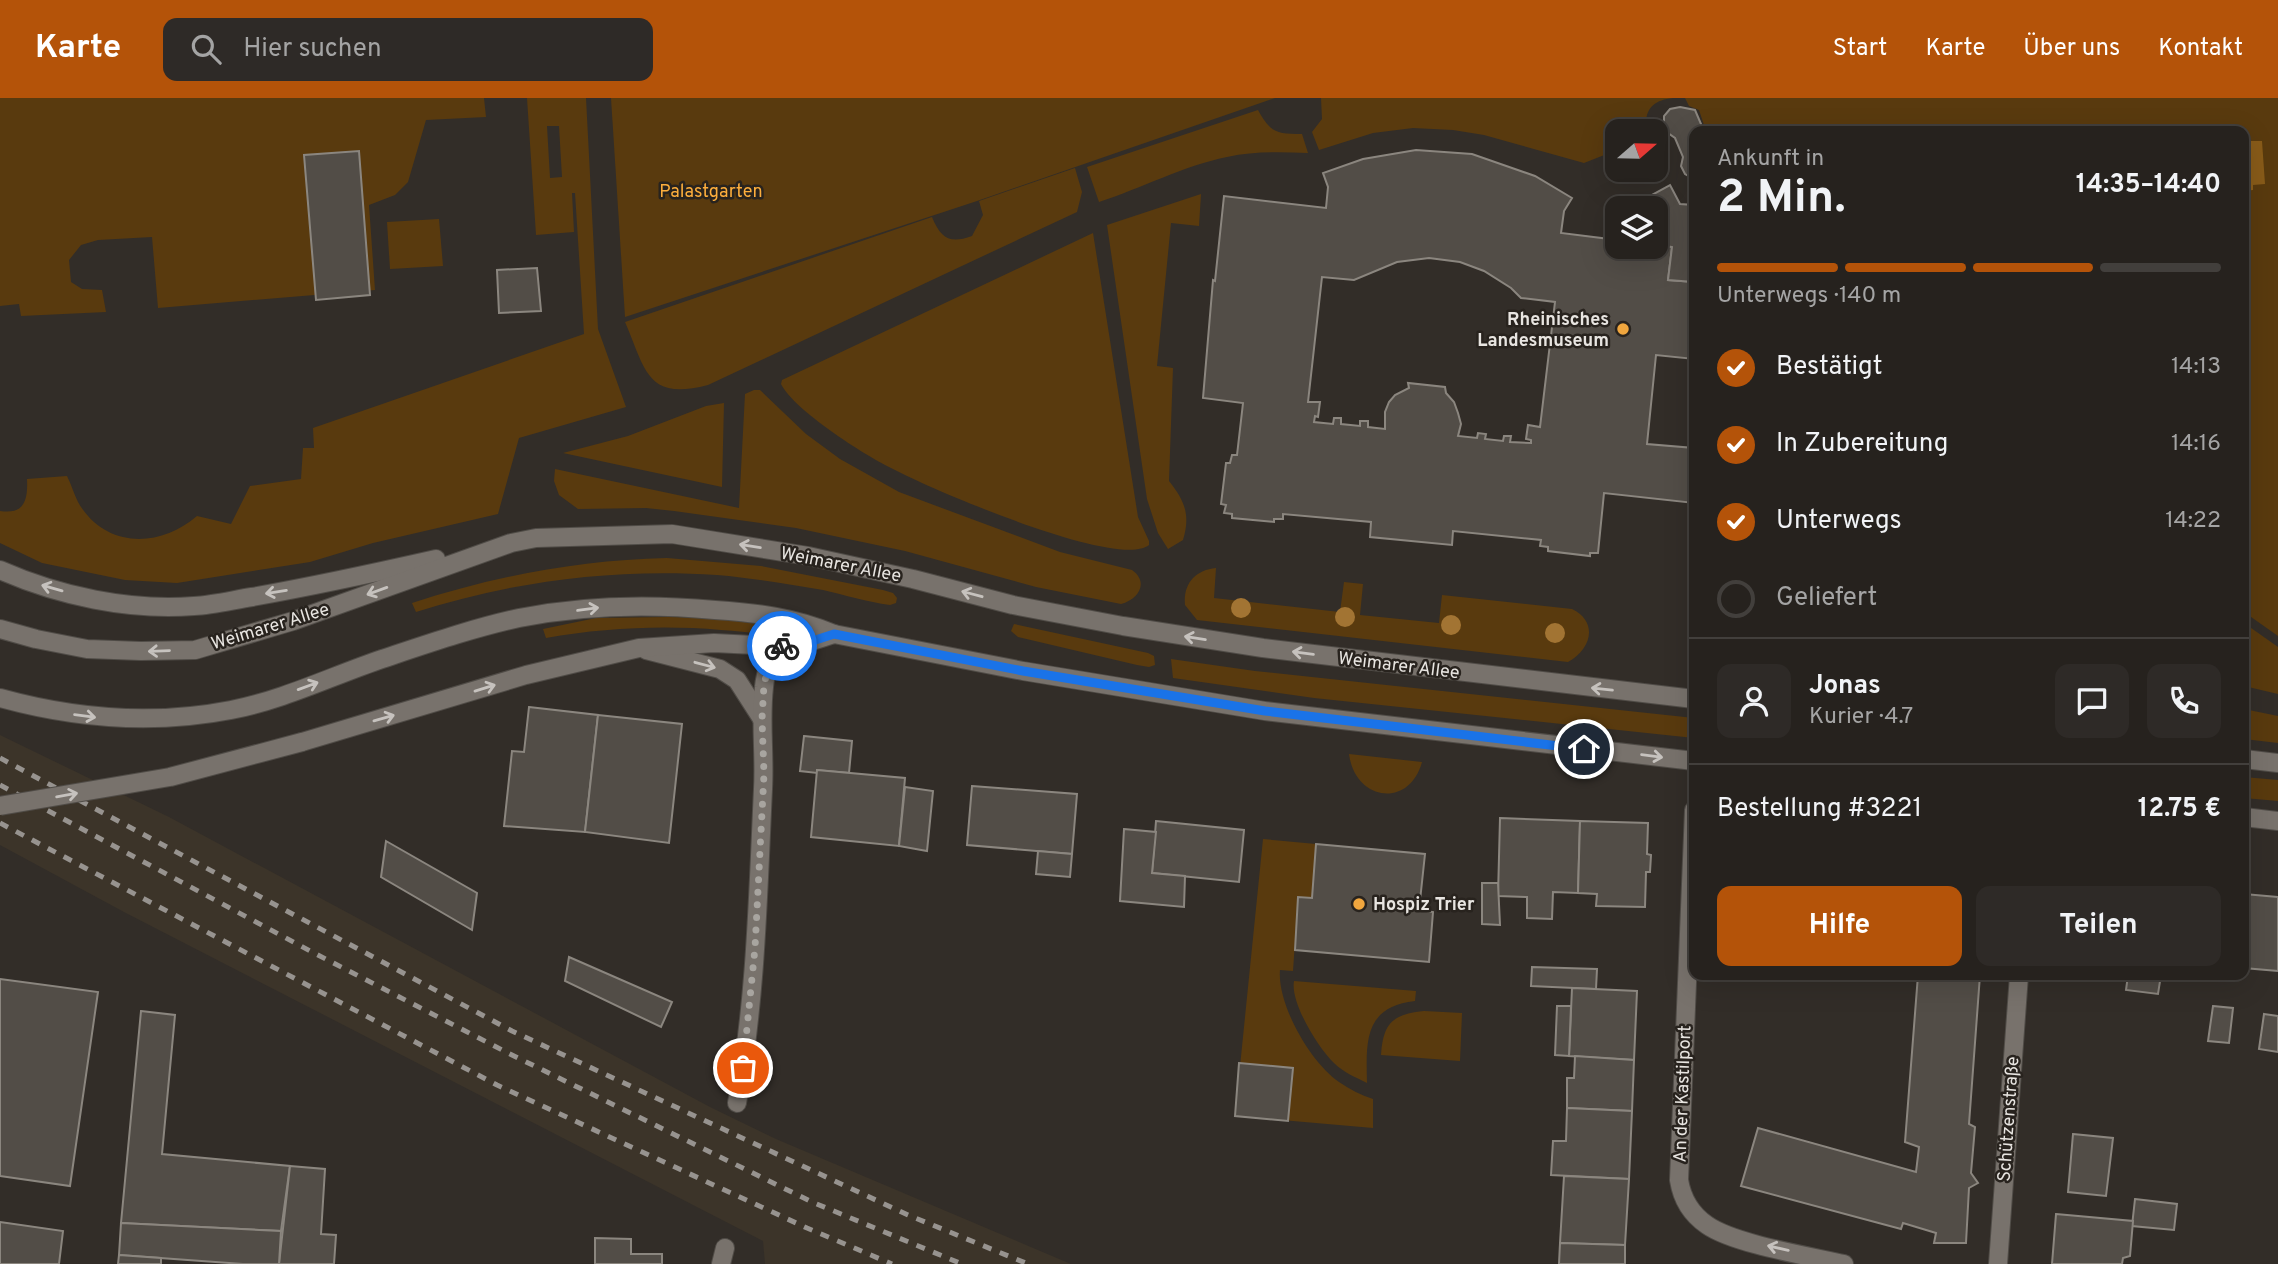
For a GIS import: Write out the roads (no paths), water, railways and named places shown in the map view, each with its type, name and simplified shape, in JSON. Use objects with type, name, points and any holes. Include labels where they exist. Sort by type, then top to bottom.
[{"type":"main road","name":"Weimarer Allee","points":[[0,629],[87,649],[195,650],[293,621],[511,542],[536,538],[672,534],[808,556],[1013,605],[1263,649],[1689,698]]},
{"type":"main road","points":[[0,570],[52,589],[100,600],[133,605],[194,606],[323,585],[511,542]]},
{"type":"main road","points":[[0,698],[88,717],[140,719],[230,710],[257,704],[454,635],[520,618],[601,607],[675,606],[755,613],[806,622],[834,634],[1023,671],[1265,711],[1689,760]]},
{"type":"main road","points":[[0,806],[170,778],[527,675],[639,648],[714,643],[794,647],[834,634]]},
{"type":"main road","points":[[737,1103],[747,1044],[755,948],[764,774],[764,684],[774,646]]},
{"type":"main road","points":[[639,648],[720,669],[737,680],[762,719]]},
{"type":"main road","points":[[2249,760],[2278,763]]},
{"type":"main road","points":[[2249,818],[2278,821]]},
{"type":"main road","name":"An der Kastilport","points":[[1689,933],[1679,1180],[1682,1195],[1689,1208],[1706,1225],[1725,1235],[1844,1264]]},
{"type":"main road","name":"Schützenstraße","points":[[1998,1264],[2020,980]]},
{"type":"railway","points":[[0,758],[512,1031],[908,1215],[1028,1264]]},
{"type":"railway","points":[[0,785],[508,1053],[812,1202],[962,1264]]},
{"type":"railway","points":[[0,823],[497,1085],[807,1228],[892,1264]]},
{"type":"place","name":"Rheinisches Landesmuseum","points":[[1623,329]]},
{"type":"place","name":"Hospiz Trier","points":[[1359,904]]},
{"type":"park label","name":"Palastgarten","points":[[711,191]]}]
